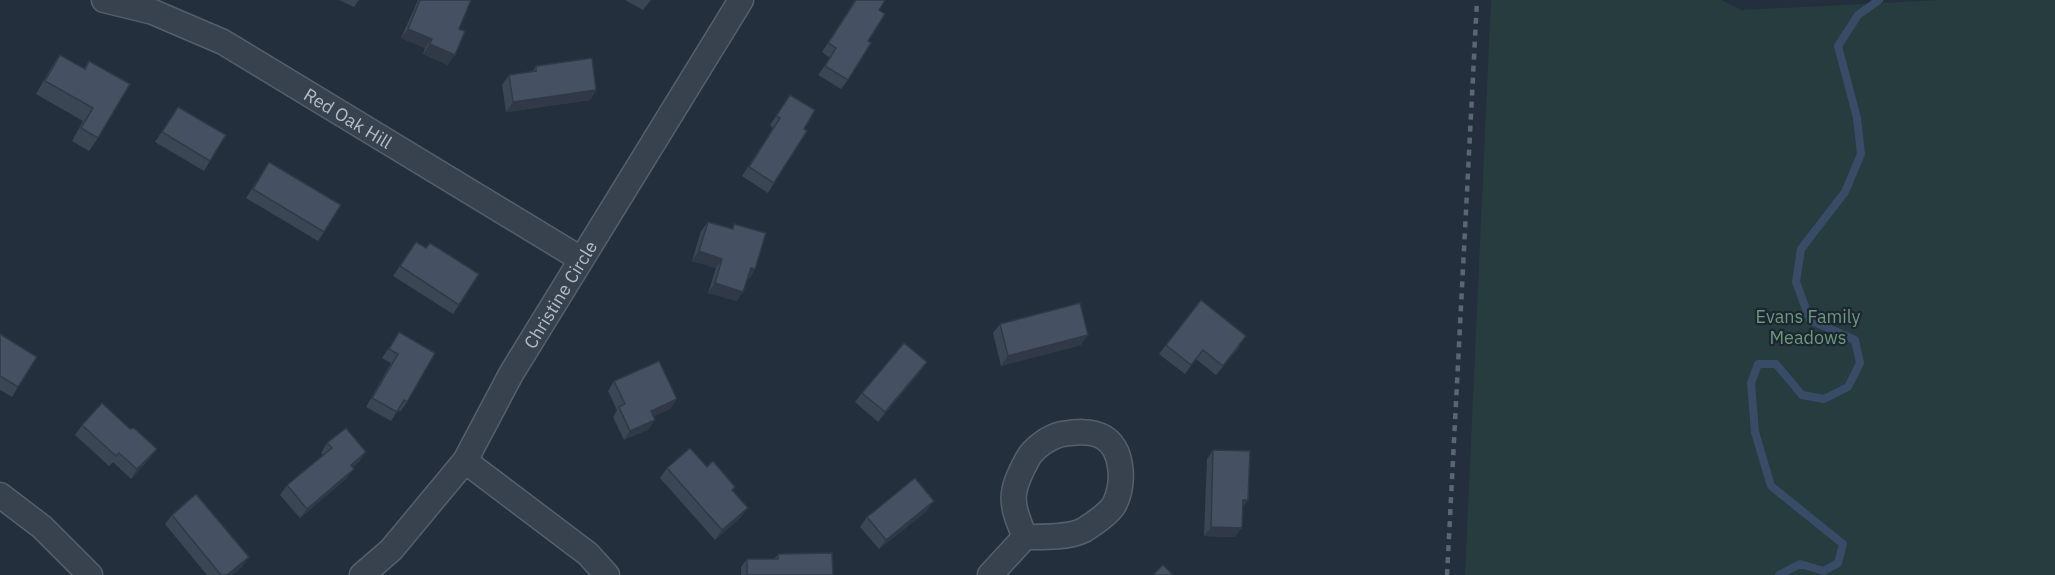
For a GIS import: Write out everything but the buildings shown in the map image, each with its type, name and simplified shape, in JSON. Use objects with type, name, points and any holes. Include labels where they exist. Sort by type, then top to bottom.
[{"type":"street","name":"Red Oak Hill","points":[[104,0],[153,12],[224,42],[581,260]]},
{"type":"street","name":"Christine Circle","points":[[363,575],[391,550],[465,461],[511,374],[741,0]]},
{"type":"street","points":[[990,575],[1025,537],[1046,537],[1083,531],[1114,505],[1123,478],[1115,449],[1103,436],[1080,431],[1055,436],[1031,451],[1016,481],[1013,509],[1025,537]]},
{"type":"street","points":[[465,461],[588,554],[607,575]]},
{"type":"street","points":[[0,495],[42,527],[90,575]]},
{"type":"green space","name":"Evans Family Meadows","points":[[1491,0],[1721,0],[1742,10],[1941,0],[2055,0],[2055,575],[1465,575]]},
{"type":"waterway","points":[[1779,575],[1800,564],[1824,571],[1838,563],[1843,544],[1771,486],[1755,432],[1751,383],[1758,364],[1776,364],[1802,395],[1824,399],[1848,387],[1860,363],[1855,340],[1810,320],[1796,282],[1801,249],[1845,192],[1861,154],[1857,118],[1838,46],[1858,15],[1879,0]]},
{"type":"railway","points":[[1447,575],[1477,0]]}]
